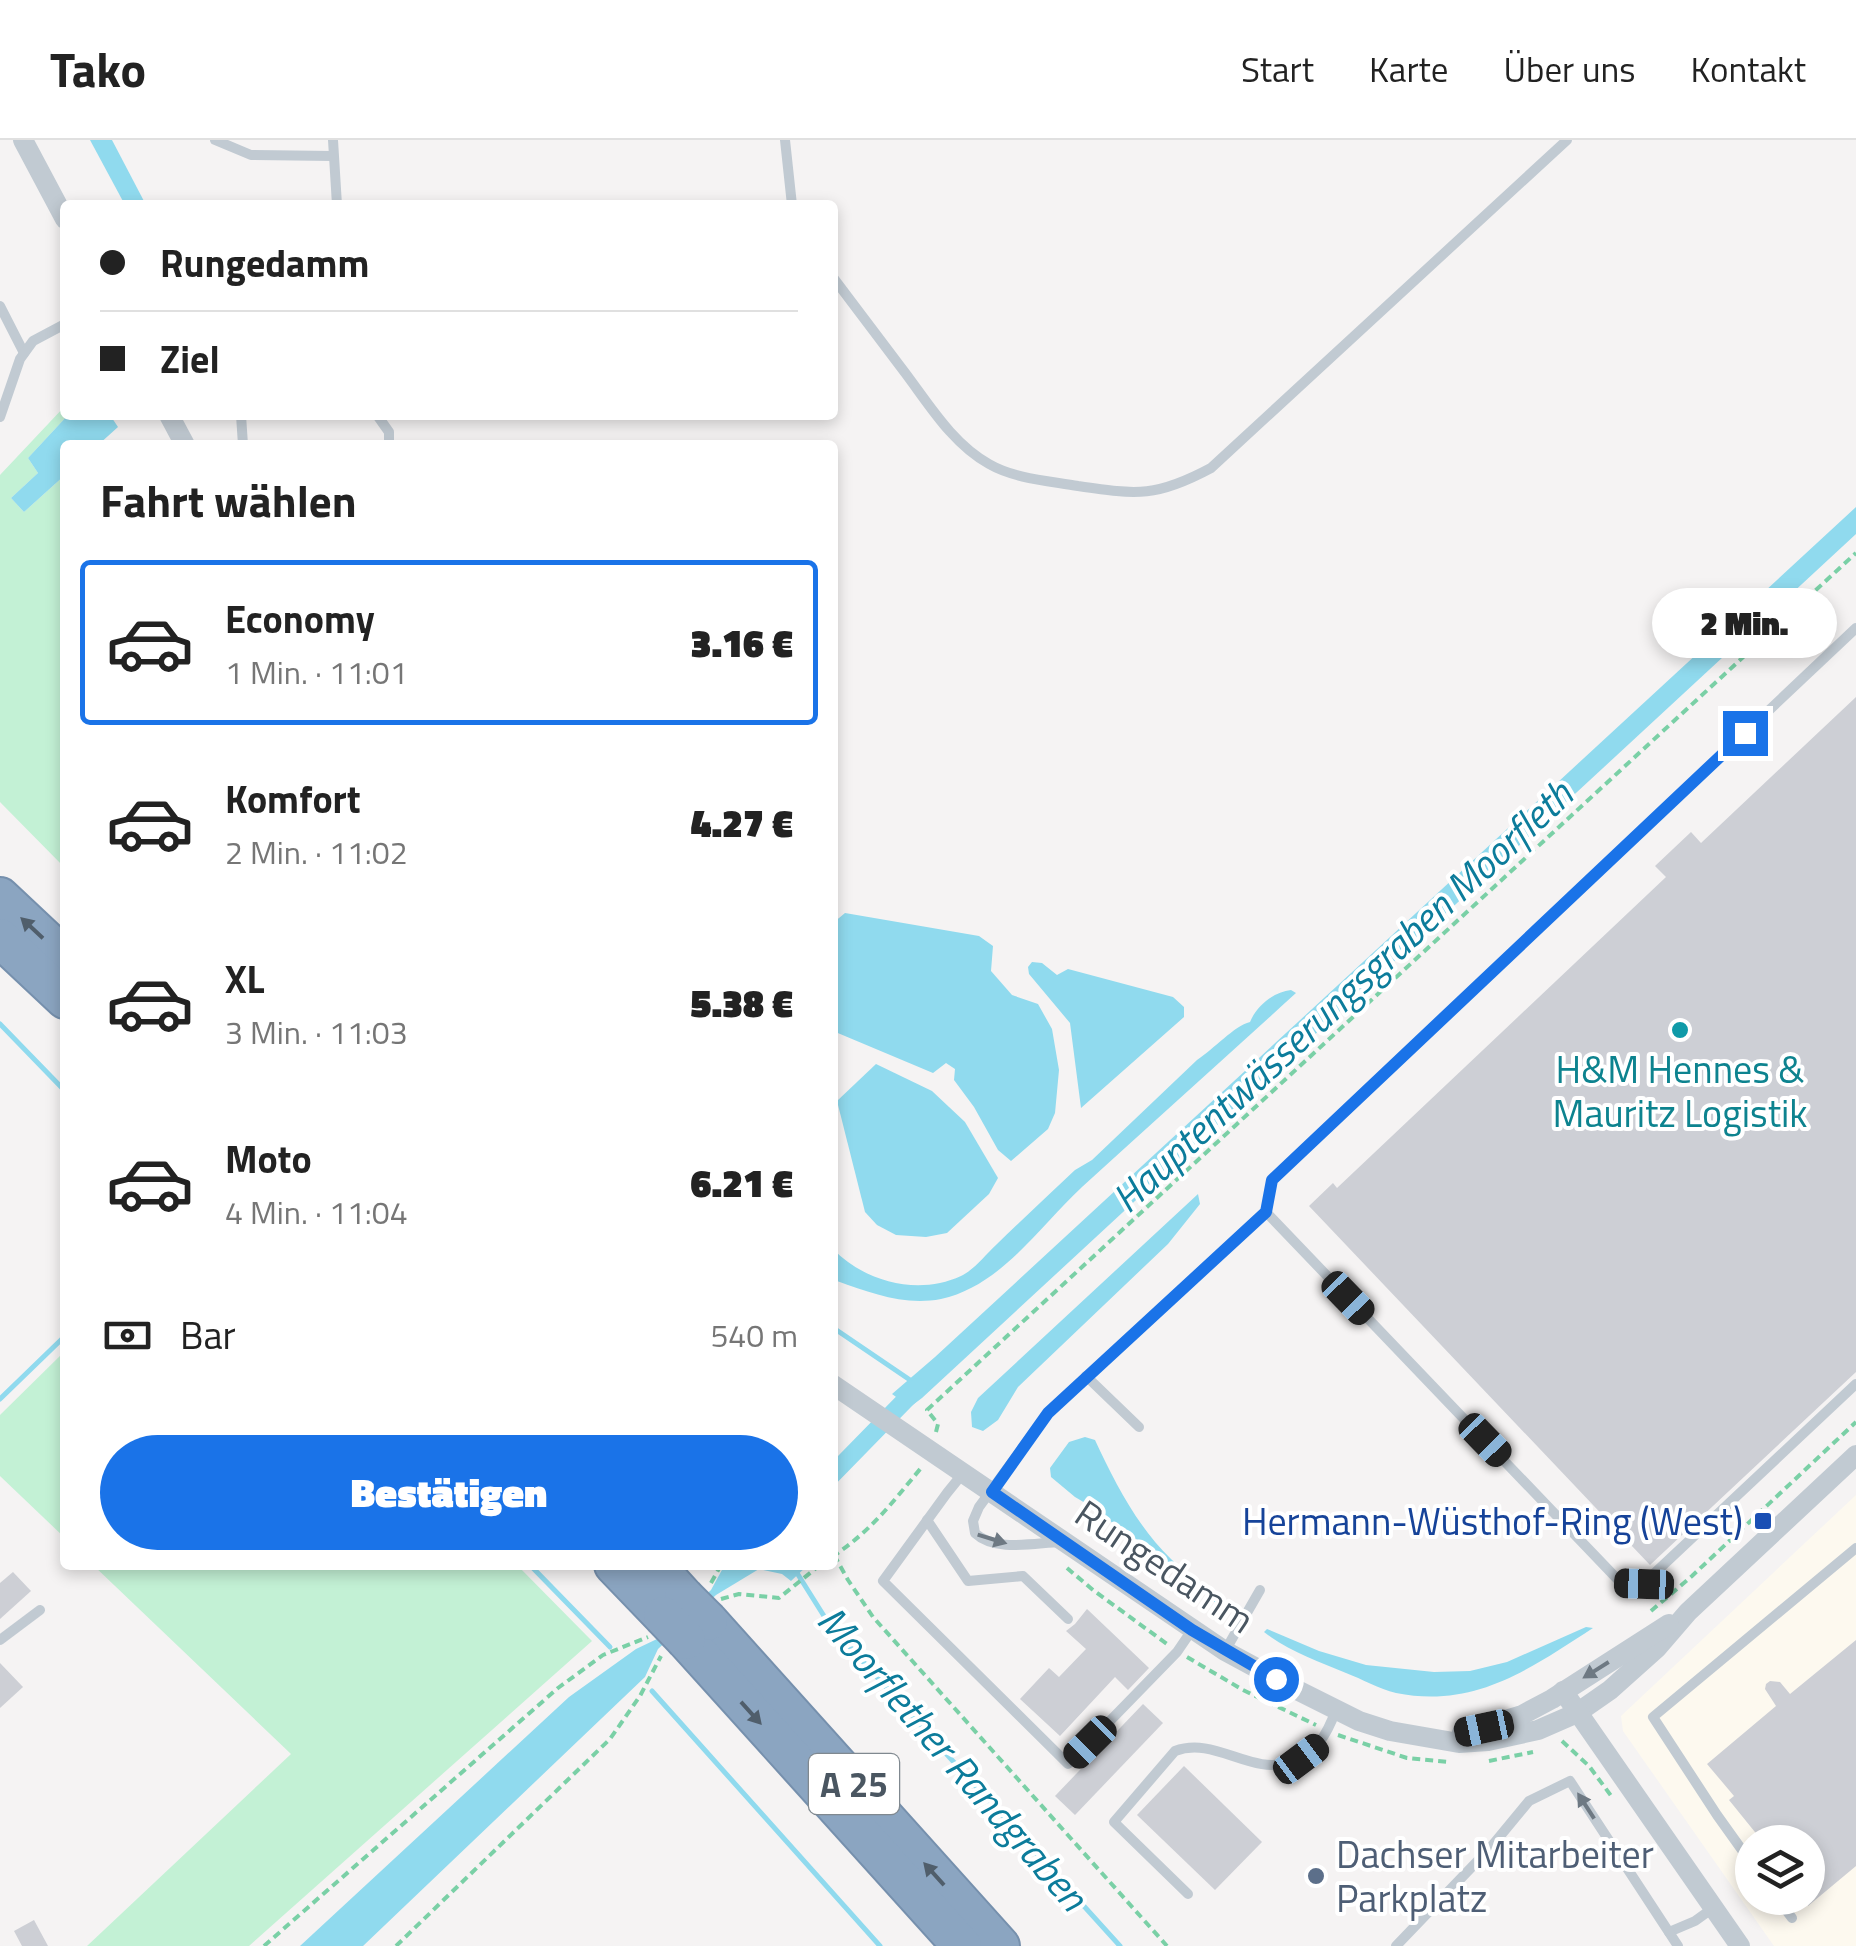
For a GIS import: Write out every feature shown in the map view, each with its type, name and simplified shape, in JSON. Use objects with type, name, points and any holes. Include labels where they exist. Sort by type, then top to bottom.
[{"type":"highway","points":[[0,897],[60,953]]},
{"type":"highway","points":[[0,938],[60,994]]},
{"type":"highway","name":"A 25","points":[[621,1570],[686,1618],[1000,1946]]},
{"type":"highway","name":"A 25","points":[[657,1570],[686,1618],[962,1946]]},
{"type":"street","points":[[23,140],[60,210]]},
{"type":"street","name":"Rungedamm","points":[[838,1388],[1225,1650],[1336,1710],[1374,1726],[1459,1743],[1488,1742],[1582,1720],[1657,1648],[1688,1612],[1856,1455]]},
{"type":"street","name":"Rungedamm","points":[[1428,1737],[1484,1728],[1522,1715],[1688,1612]]},
{"type":"street","points":[[1563,1692],[1740,1946]]},
{"type":"lane","points":[[215,140],[251,156],[333,156]]},
{"type":"lane","points":[[333,140],[337,200]]},
{"type":"lane","points":[[785,140],[791,200]]},
{"type":"lane","points":[[838,284],[940,420],[967,449],[991,466],[1037,480],[1128,493],[1162,490],[1211,468],[1567,140]]},
{"type":"lane","points":[[0,306],[24,353]]},
{"type":"lane","points":[[0,416],[32,341],[60,327]]},
{"type":"lane","points":[[1063,1542],[996,1543],[975,1533],[973,1525],[976,1512],[1048,1413],[1266,1212],[1272,1180],[1856,628]]},
{"type":"lane","points":[[1266,1212],[1622,1584],[1644,1584],[1856,1384]]},
{"type":"lane","points":[[1086,1376],[1138,1427]]},
{"type":"lane","points":[[964,1472],[883,1581],[1068,1764],[1177,1652],[1192,1630]]},
{"type":"lane","points":[[928,1520],[968,1581],[1024,1576],[1068,1619]]},
{"type":"lane","points":[[1735,1840],[1653,1718],[1856,1548]]},
{"type":"lane","points":[[1225,1650],[1260,1590]]},
{"type":"lane","points":[[0,1640],[40,1610]]},
{"type":"lane","points":[[1188,1894],[1114,1822],[1175,1751],[1188,1746],[1203,1747],[1256,1764],[1281,1766],[1301,1759],[1318,1746],[1336,1710]]},
{"type":"lane","points":[[1396,1946],[1491,1847],[1529,1801],[1570,1781],[1678,1946]]},
{"type":"lane","points":[[1669,1932],[1713,1908]]},
{"type":"path","points":[[838,1553],[861,1537],[889,1508],[932,1450],[938,1424],[927,1410],[1856,553]]},
{"type":"path","points":[[1652,1610],[1856,1422]]},
{"type":"path","points":[[1037,1543],[1177,1652],[1243,1690],[1348,1740],[1407,1758],[1460,1762]]},
{"type":"path","points":[[838,1564],[874,1618],[1168,1946]]},
{"type":"path","points":[[396,1946],[610,1740],[718,1570]]},
{"type":"path","points":[[264,1946],[558,1688],[604,1655],[739,1594],[774,1598],[787,1593],[814,1570]]},
{"type":"path","points":[[1551,1746],[1582,1720]]},
{"type":"path","points":[[1482,1762],[1540,1750]]},
{"type":"shaded area","points":[[1856,1495],[1856,1946],[1774,1946],[1752,1915],[1825,1915],[1825,1825],[1735,1825],[1735,1890],[1623,1731],[1621,1716]]},
{"type":"green space","points":[[60,411],[60,420],[63,420],[28,458],[38,473],[11,498],[24,512],[60,480],[60,863],[0,802],[0,475]]},
{"type":"green space","points":[[60,1356],[60,1533],[0,1476],[0,1415]]},
{"type":"green space","points":[[98,1570],[522,1570],[592,1641],[249,1946],[87,1946],[291,1754]]},
{"type":"water","points":[[90,140],[112,140],[143,200],[122,200]]},
{"type":"water","points":[[63,420],[113,420],[118,427],[104,440],[60,440],[60,480],[24,512],[11,498],[38,473],[28,458]]},
{"type":"water","points":[[1856,507],[1856,534],[922,1398],[910,1407],[892,1394],[935,1357]]},
{"type":"water","points":[[845,913],[979,936],[993,946],[991,971],[1012,995],[1038,1004],[1052,1029],[1059,1070],[1055,1113],[1048,1129],[1011,1161],[998,1150],[954,1080],[955,1069],[946,1063],[933,1073],[838,1033],[838,919]]},
{"type":"water","points":[[1032,962],[1042,963],[1057,975],[1068,969],[1173,997],[1184,1007],[1184,1017],[1081,1108],[1070,1023],[1029,974]]},
{"type":"water","points":[[1278,993],[1296,993],[1082,1187],[1018,1253],[982,1282],[941,1299],[914,1301],[838,1281],[838,1253],[860,1270],[910,1285],[944,1282],[966,1273],[1197,1060],[1250,1022],[1257,1010]]},
{"type":"water","points":[[876,1064],[932,1091],[965,1122],[998,1178],[989,1194],[947,1233],[926,1237],[896,1235],[877,1225],[865,1212],[838,1100]]},
{"type":"water","points":[[1198,1194],[1200,1204],[1168,1244],[1018,1387],[998,1420],[983,1431],[972,1427],[971,1412],[978,1398]]},
{"type":"water","points":[[1085,1437],[1095,1440],[1148,1533],[1224,1606],[1051,1477],[1050,1468],[1069,1442]]},
{"type":"water","points":[[722,1570],[757,1570],[716,1595],[658,1649],[645,1677],[363,1946],[300,1946],[569,1697],[636,1649],[657,1639],[711,1590]]},
{"type":"water","points":[[764,1570],[803,1570],[791,1581],[782,1574]]},
{"type":"water","points":[[1586,1627],[1593,1628],[1501,1682],[1451,1695],[1425,1696],[1377,1686],[1293,1650],[1264,1632],[1267,1629],[1366,1665],[1434,1672],[1470,1671],[1507,1662]]},
{"type":"building","name":"H&M Hennes & Mauritz Logistik","points":[[1856,697],[1856,1372],[1650,1565],[1309,1206],[1333,1183],[1337,1188],[1666,877],[1655,866],[1691,832],[1701,843]]},
{"type":"building","points":[[13,1572],[31,1591],[0,1619],[0,1583]]},
{"type":"building","points":[[1087,1609],[1149,1668],[1128,1690],[1115,1677],[1060,1736],[1020,1699],[1049,1668],[1059,1677],[1086,1649],[1066,1631]]},
{"type":"building","points":[[1856,1640],[1856,1866],[1825,1892],[1825,1825],[1749,1825],[1729,1800],[1734,1796],[1707,1764],[1776,1706],[1766,1684],[1780,1682],[1790,1694]]},
{"type":"building","points":[[0,1663],[23,1687],[0,1708]]},
{"type":"building","points":[[1143,1704],[1163,1723],[1075,1815],[1055,1796]]},
{"type":"building","points":[[1184,1766],[1262,1842],[1215,1890],[1137,1815]]},
{"type":"building","points":[[34,1920],[48,1946],[22,1946],[14,1931]]},
{"type":"waterway","points":[[0,1024],[60,1086]]},
{"type":"waterway","points":[[838,1331],[913,1382]]},
{"type":"waterway","points":[[0,1399],[60,1341]]},
{"type":"waterway","name":"Hauptentwässerungsgraben Moorfleth","points":[[838,1469],[918,1387]]},
{"type":"waterway","points":[[1139,1538],[1165,1560]]},
{"type":"waterway","points":[[535,1570],[610,1647]]},
{"type":"waterway","name":"Moorflether Randgraben","points":[[795,1570],[829,1624],[1120,1946]]},
{"type":"waterway","points":[[652,1691],[880,1946]]},
{"type":"place","name":"H&M Hennes & Mauritz Logistik","points":[[1680,1030]]},
{"type":"place","name":"Hermann-Wüsthof-Ring (West)","points":[[1763,1521]]},
{"type":"place","name":"Dachser Mitarbeiter Parkplatz","points":[[1316,1876]]},
{"type":"route","points":[[1276,1679],[1192,1630],[992,1492],[1048,1413],[1266,1212],[1272,1180],[1745,733]]}]
